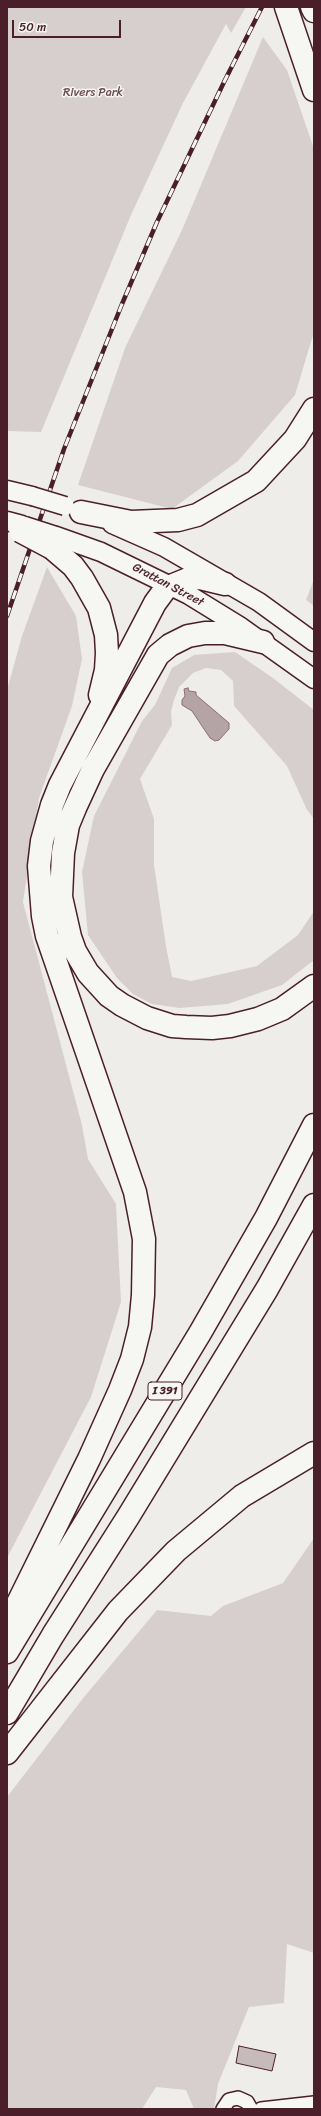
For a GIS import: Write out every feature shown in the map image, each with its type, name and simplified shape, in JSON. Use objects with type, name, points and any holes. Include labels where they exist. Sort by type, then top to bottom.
[{"type":"highway","points":[[312,7],[314,11]]},
{"type":"highway","points":[[288,13],[314,90]]},
{"type":"highway","points":[[73,509],[131,522],[178,520],[197,515],[256,481],[295,439],[314,409]]},
{"type":"highway","points":[[14,525],[54,542],[91,592],[99,608],[106,635],[106,670],[101,690],[83,739]]},
{"type":"highway","points":[[7,1625],[89,1459],[120,1390],[132,1359],[140,1327],[142,1303],[144,1239],[135,1192],[47,936],[40,897],[39,866],[46,825],[60,785],[155,604],[170,585],[188,579],[200,578],[225,584]]},
{"type":"highway","points":[[263,642],[225,633],[205,633],[188,636],[170,645],[158,655],[93,769],[68,825],[63,853],[61,897],[70,937],[75,951],[88,973],[109,996],[122,1005],[147,1018],[172,1026],[199,1028],[237,1024],[258,1019],[282,1009],[314,986]]},
{"type":"highway","name":"I 391","points":[[7,1652],[200,1333],[266,1218],[314,1125]]},
{"type":"highway","name":"I 391","points":[[7,1713],[53,1635],[128,1518],[267,1288],[314,1205]]},
{"type":"highway","points":[[7,1753],[118,1611],[176,1552],[242,1496],[314,1453]]},
{"type":"main road","points":[[7,490],[73,509],[123,528],[164,547],[225,584],[259,602],[314,642]]},
{"type":"main road","name":"Grattan Street","points":[[54,542],[101,552],[170,585],[241,626],[314,679]]},
{"type":"street","points":[[223,2109],[229,2100],[238,2098],[247,2102],[251,2109]]},
{"type":"street","points":[[261,2109],[314,2103]]},
{"type":"green space","name":"Rivers Park","points":[[7,7],[246,7],[231,33],[226,24],[183,103],[131,215],[41,432],[7,431]]},
{"type":"green space","points":[[263,37],[287,70],[314,149],[314,332],[295,395],[238,461],[172,509],[78,485],[125,348],[182,230]]},
{"type":"green space","points":[[47,567],[76,616],[82,659],[72,706],[39,798],[23,902],[82,1125],[88,1159],[116,1204],[121,1302],[91,1397],[7,1558],[7,690],[22,636]]},
{"type":"green space","points":[[314,579],[314,606],[306,600]]},
{"type":"green space","points":[[235,652],[273,678],[314,710],[314,819],[307,810],[287,766],[234,706],[233,681],[221,670],[206,668],[193,673],[179,687],[171,712],[172,725],[140,779],[154,819],[154,865],[172,977],[191,981],[257,966],[298,935],[314,911],[314,960],[282,985],[228,1004],[179,1008],[152,1004],[133,994],[117,978],[88,935],[82,872],[94,816],[142,721],[155,705],[172,668],[194,655]]},
{"type":"green space","points":[[314,1538],[314,1953],[287,1944],[284,2003],[249,2007],[218,2084],[214,2109],[194,2109],[186,2090],[156,2087],[142,2109],[7,2109],[7,1797],[84,1697],[157,1610],[211,1616],[223,1606],[283,1583]]},
{"type":"shaded area","points":[[188,688],[189,691],[196,692],[196,695],[229,723],[229,729],[219,740],[215,741],[210,738],[192,711],[182,705],[182,700],[185,696],[184,689]]},
{"type":"building","points":[[239,2046],[276,2054],[272,2071],[236,2063]]},
{"type":"railway","points":[[7,616],[64,449],[122,304],[157,222],[225,80],[262,7]]}]
